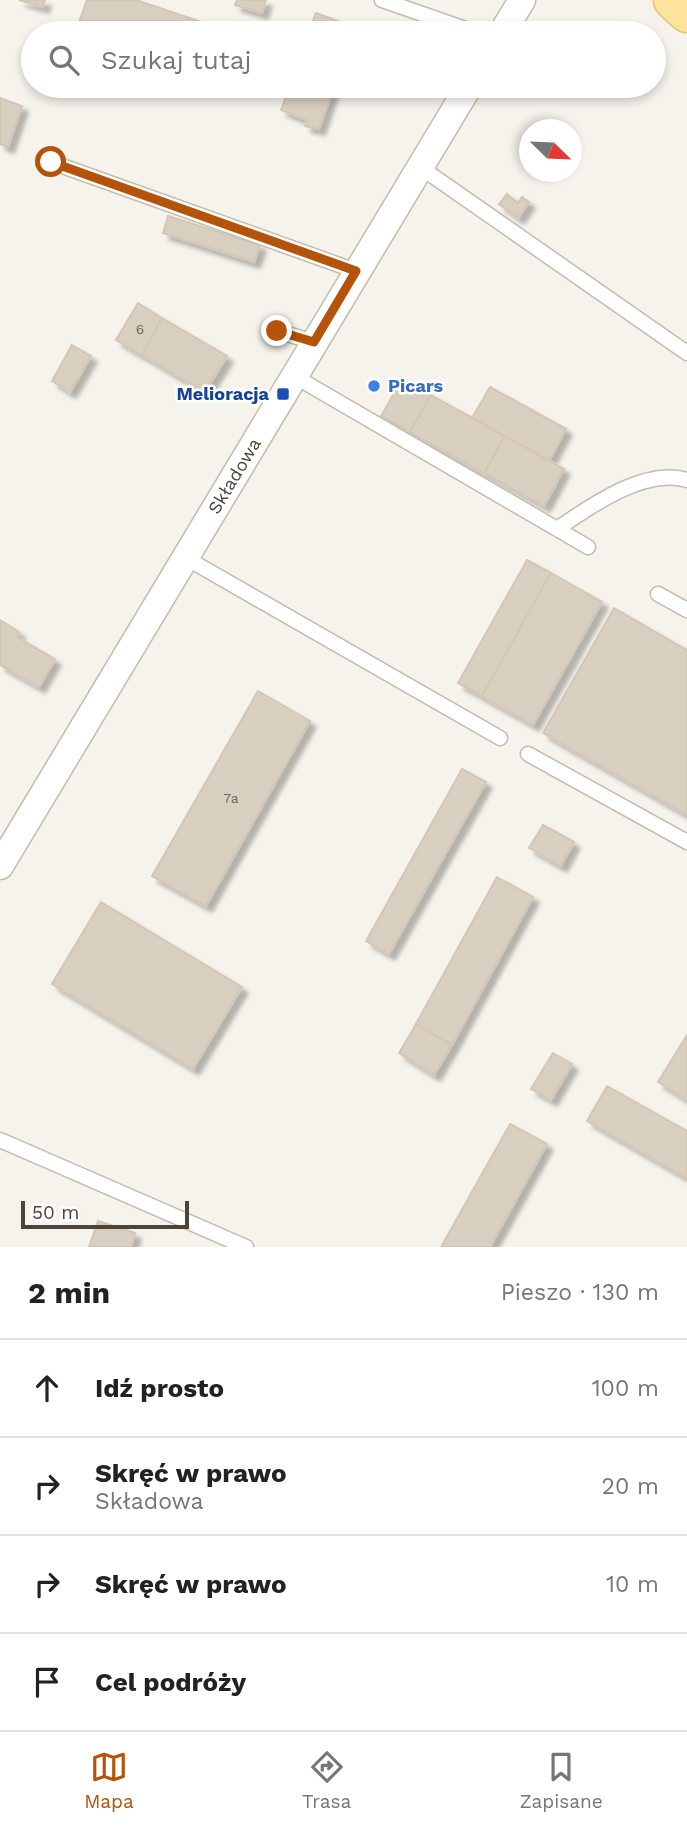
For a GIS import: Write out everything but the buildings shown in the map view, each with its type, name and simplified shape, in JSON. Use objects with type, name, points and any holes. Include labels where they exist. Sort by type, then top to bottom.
[{"type":"main road","points":[[673,0],[687,13]]},
{"type":"street","points":[[509,21],[522,0]]},
{"type":"street","name":"Składowa","points":[[0,866],[463,98]]},
{"type":"lane","points":[[382,0],[442,21]]},
{"type":"lane","points":[[51,162],[356,271]]},
{"type":"lane","points":[[420,167],[687,353]]},
{"type":"lane","points":[[277,331],[314,342]]},
{"type":"lane","points":[[294,376],[588,547]]},
{"type":"lane","points":[[557,529],[601,499],[626,489],[650,480],[687,480]]},
{"type":"lane","points":[[186,558],[500,738]]},
{"type":"lane","points":[[659,594],[687,610]]},
{"type":"lane","points":[[528,754],[687,842]]},
{"type":"lane","points":[[0,1140],[229,1244],[246,1247]]},
{"type":"place","name":"Picars","points":[[374,386]]},
{"type":"place","name":"Melioracja","points":[[283,394]]},
{"type":"route","points":[[51,162],[356,271],[314,342],[277,331]]}]
